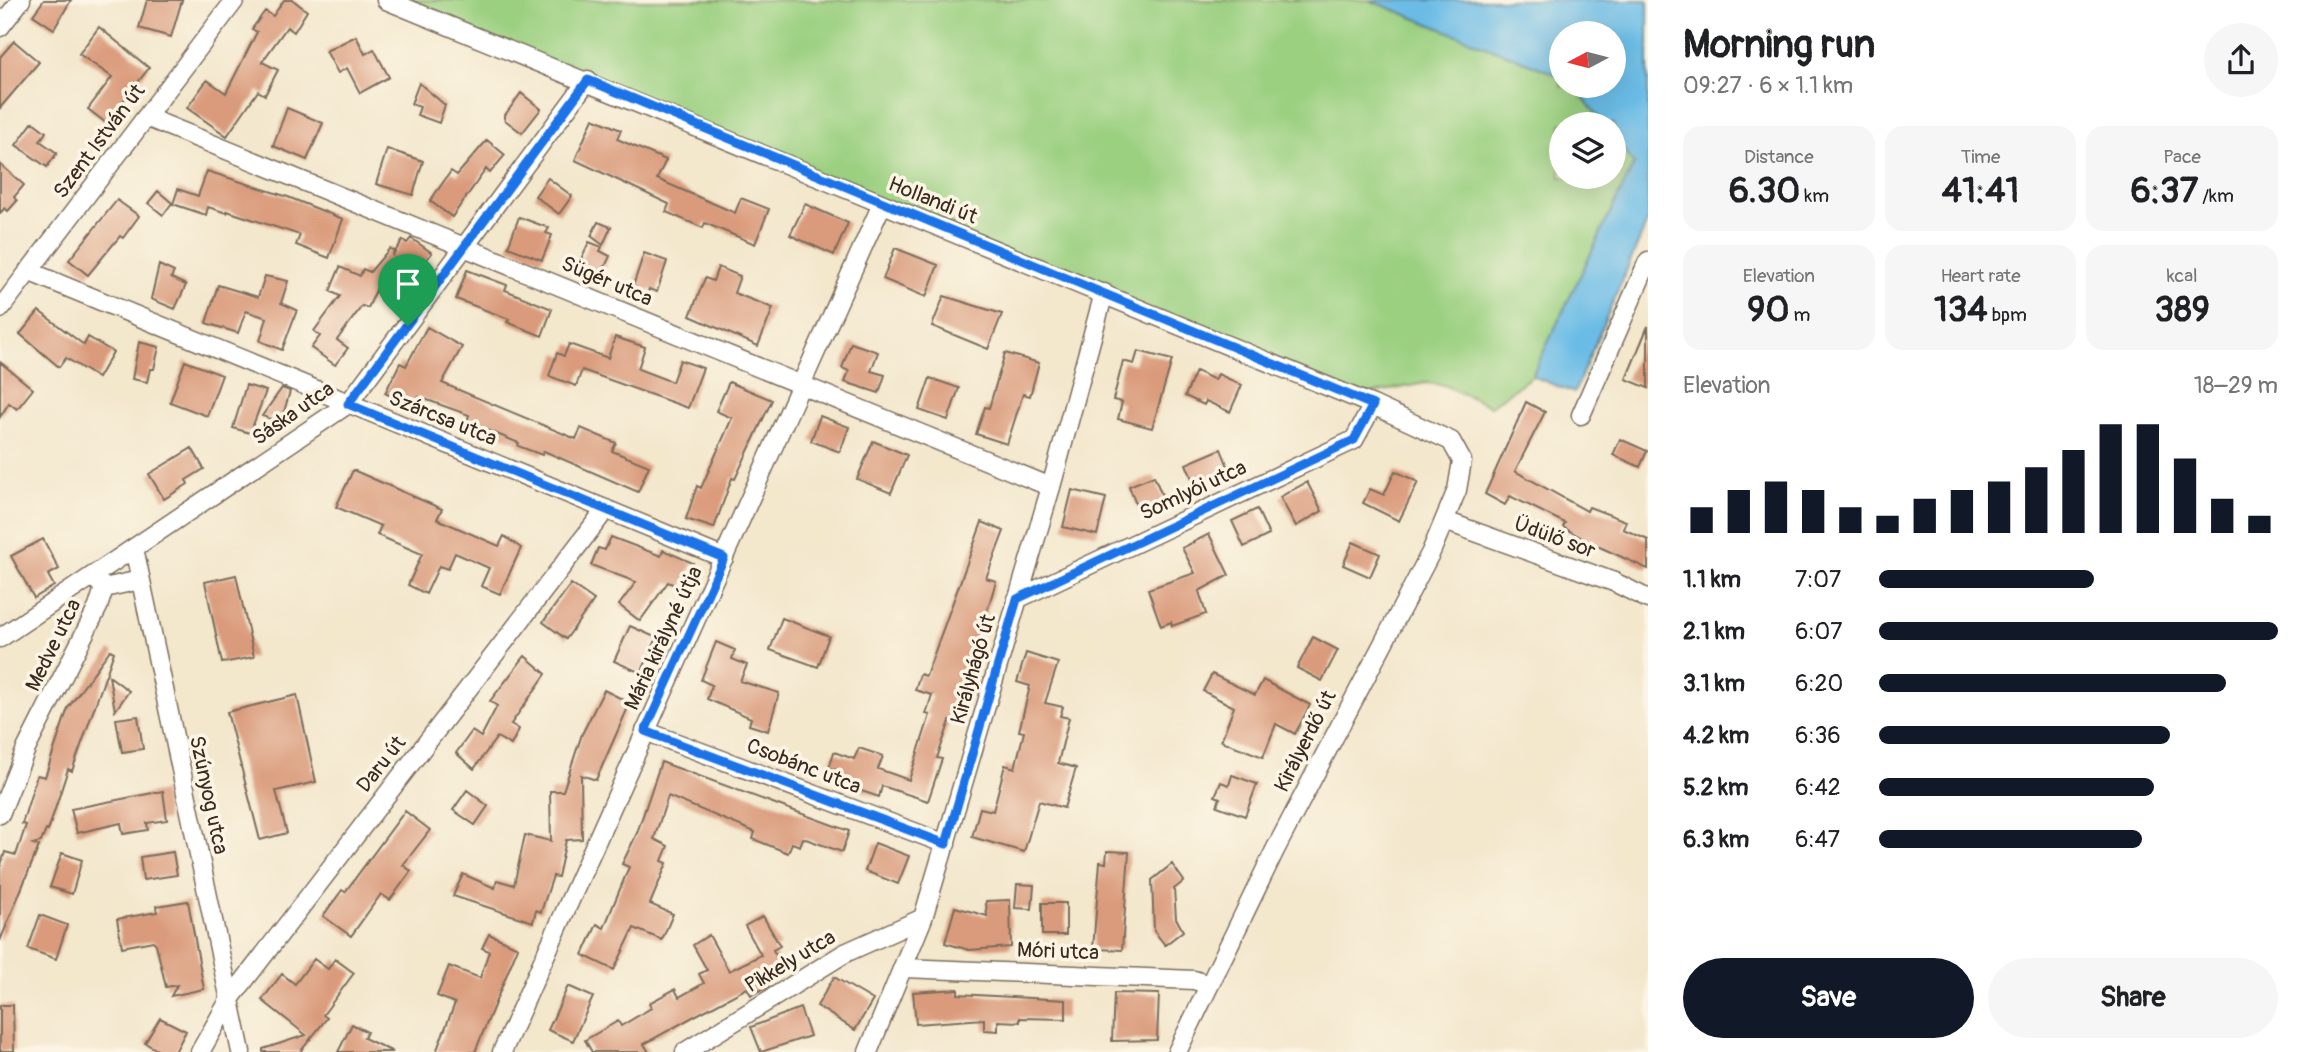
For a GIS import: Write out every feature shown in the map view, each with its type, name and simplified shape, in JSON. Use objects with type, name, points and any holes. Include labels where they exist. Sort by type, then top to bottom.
[{"type":"street","points":[[0,27],[21,0]]},
{"type":"street","name":"Szent István út","points":[[0,309],[235,0]]},
{"type":"street","name":"Hollandi út","points":[[386,0],[588,80],[882,204],[1373,405],[1443,436],[1458,449]]},
{"type":"street","name":"Sáska utca","points":[[0,638],[98,582],[134,548],[348,404],[467,247],[588,80]]},
{"type":"street","name":"Sügér utca","points":[[146,117],[467,247],[800,387],[1051,487]]},
{"type":"street","name":"Mária királyné útja","points":[[502,1052],[882,204]]},
{"type":"street","points":[[1581,415],[1648,261]]},
{"type":"street","name":"Szárcsa utca","points":[[29,271],[724,558]]},
{"type":"street","name":"Királyhágó út","points":[[868,1052],[923,918],[1051,487],[1104,293]]},
{"type":"street","name":"Somlyói utca","points":[[1017,599],[1354,440],[1373,405]]},
{"type":"street","name":"Királyerdő út","points":[[1177,1052],[1281,838],[1445,521],[1460,478],[1462,461],[1458,449]]},
{"type":"street","name":"Daru út","points":[[200,1052],[229,999],[606,509]]},
{"type":"street","name":"Üdülő sor","points":[[1445,521],[1614,582],[1648,599]]},
{"type":"street","name":"Szúnyog utca","points":[[134,548],[241,1052]]},
{"type":"street","points":[[98,582],[141,580]]},
{"type":"street","name":"Medve utca","points":[[0,814],[26,749],[98,607],[98,582]]},
{"type":"street","name":"Csobánc utca","points":[[645,731],[946,844]]},
{"type":"street","name":"Pikkely utca","points":[[685,1052],[845,953],[923,918]]},
{"type":"street","name":"Móri utca","points":[[904,968],[1194,980],[1209,985]]},
{"type":"green space","points":[[377,0],[1369,0],[1549,71],[1549,98],[1583,98],[1595,112],[1549,112],[1549,189],[1622,189],[1532,376],[1490,406],[1444,385],[1426,383],[1353,397],[1104,293]]},
{"type":"green space","points":[[1626,153],[1634,164],[1626,181]]},
{"type":"water","points":[[1369,0],[1648,0],[1648,220],[1574,393],[1532,376],[1622,189],[1626,189],[1626,181],[1634,164],[1626,153],[1626,112],[1595,112],[1583,98],[1626,98],[1626,21],[1549,21],[1549,71]]},
{"type":"building","points":[[44,0],[71,0],[54,29],[33,15]]},
{"type":"building","points":[[147,0],[182,0],[171,37],[139,28]]},
{"type":"building","points":[[284,0],[293,0],[307,11],[294,32],[287,27],[262,62],[278,70],[265,95],[258,91],[227,136],[187,108],[207,80],[226,93],[257,32],[252,29],[265,11],[273,16]]},
{"type":"building","points":[[99,27],[149,68],[106,123],[88,109],[112,77],[79,54]]},
{"type":"building","points":[[356,36],[365,54],[374,49],[389,77],[360,93],[347,68],[338,73],[326,51]]},
{"type":"building","points":[[14,41],[39,62],[0,108],[0,57]]},
{"type":"building","points":[[419,83],[445,105],[439,123],[417,115],[420,107],[411,104]]},
{"type":"building","points":[[521,93],[541,109],[522,133],[505,120],[505,115]]},
{"type":"building","points":[[287,108],[323,123],[307,160],[273,146]]},
{"type":"building","points":[[593,118],[621,130],[617,139],[666,160],[657,179],[735,213],[741,198],[769,209],[755,244],[705,223],[703,228],[666,212],[669,204],[575,160]]},
{"type":"building","points":[[33,122],[46,132],[40,141],[57,153],[47,167],[16,145]]},
{"type":"building","points":[[487,140],[505,155],[490,173],[486,169],[452,217],[430,201],[451,171],[457,175]]},
{"type":"building","points":[[387,149],[423,161],[413,195],[376,184]]},
{"type":"building","points":[[0,164],[24,185],[14,197],[17,201],[8,211],[5,208],[0,213]]},
{"type":"building","points":[[207,171],[288,197],[343,219],[329,258],[296,245],[300,235],[227,211],[208,207],[206,215],[173,204],[178,189],[198,196]]},
{"type":"building","points":[[548,178],[572,196],[559,214],[535,196]]},
{"type":"building","points":[[158,191],[172,203],[163,215],[148,203]]},
{"type":"building","points":[[117,200],[139,216],[123,238],[120,236],[88,275],[69,260]]},
{"type":"building","points":[[805,204],[848,223],[834,255],[790,235]]},
{"type":"building","points":[[519,217],[549,228],[546,233],[552,235],[542,260],[508,247]]},
{"type":"building","points":[[598,222],[611,227],[603,245],[591,236]]},
{"type":"building","points":[[411,238],[432,253],[403,287],[384,272],[368,308],[362,306],[337,340],[348,348],[335,365],[311,348],[320,336],[314,331],[340,296],[330,291],[340,267],[360,276],[363,269],[370,272],[390,248],[394,251],[392,256],[403,240],[407,243]]},
{"type":"building","points":[[589,242],[602,247],[600,251],[610,256],[598,282],[575,272]]},
{"type":"building","points":[[895,248],[938,265],[926,297],[883,279]]},
{"type":"building","points":[[644,253],[667,261],[657,292],[649,289],[645,300],[630,295]]},
{"type":"building","points":[[159,265],[174,272],[171,278],[186,285],[175,309],[151,299]]},
{"type":"building","points":[[718,267],[740,276],[734,293],[773,308],[758,346],[690,316],[705,278],[713,281]]},
{"type":"building","points":[[467,270],[507,285],[505,290],[552,309],[542,336],[507,322],[509,319],[456,299]]},
{"type":"building","points":[[265,276],[288,281],[281,303],[297,310],[282,350],[260,341],[267,318],[246,311],[238,333],[206,323],[218,285],[258,297]]},
{"type":"building","points":[[944,296],[1002,314],[988,349],[932,326]]},
{"type":"building","points":[[39,311],[84,345],[88,337],[113,352],[98,378],[66,358],[59,367],[20,334]]},
{"type":"building","points":[[1648,326],[1648,388],[1626,379]]},
{"type":"building","points":[[427,327],[462,347],[442,383],[576,439],[581,428],[616,443],[612,451],[649,466],[638,492],[544,451],[542,455],[518,446],[519,443],[467,422],[469,415],[419,397],[416,403],[401,396],[399,400],[385,393],[400,363],[406,366]]},
{"type":"building","points":[[615,337],[645,347],[638,369],[672,382],[680,360],[703,368],[688,408],[582,370],[576,386],[549,376],[557,353],[564,356],[569,344],[608,358]]},
{"type":"building","points":[[139,342],[159,347],[154,369],[150,369],[147,382],[132,379]]},
{"type":"building","points":[[851,343],[878,352],[871,371],[885,375],[879,393],[845,382],[849,371],[842,368]]},
{"type":"building","points":[[1138,351],[1172,360],[1152,428],[1118,419],[1122,402],[1113,400],[1123,361],[1134,364]]},
{"type":"building","points":[[1005,353],[1039,363],[1030,396],[1023,394],[1007,444],[976,434],[985,407],[989,408]]},
{"type":"building","points":[[185,361],[222,375],[207,416],[170,402]]},
{"type":"building","points":[[0,362],[33,389],[17,409],[9,403],[0,417]]},
{"type":"building","points":[[1196,371],[1215,380],[1218,374],[1242,385],[1230,412],[1206,401],[1204,405],[1185,396]]},
{"type":"building","points":[[930,378],[959,388],[948,420],[919,410]]},
{"type":"building","points":[[729,382],[772,400],[735,479],[732,478],[714,528],[686,519],[697,486],[701,488],[732,418],[716,411]]},
{"type":"building","points":[[246,385],[266,391],[250,433],[233,428]]},
{"type":"building","points":[[282,388],[290,391],[281,422],[262,416]]},
{"type":"building","points":[[1526,402],[1545,412],[1515,471],[1587,511],[1589,507],[1626,521],[1623,529],[1648,540],[1648,569],[1593,544],[1563,527],[1565,523],[1510,496],[1505,505],[1485,494]]},
{"type":"building","points":[[820,416],[849,427],[840,452],[811,441]]},
{"type":"building","points":[[1620,439],[1647,451],[1640,467],[1613,455]]},
{"type":"building","points":[[873,441],[907,455],[891,493],[857,479]]},
{"type":"building","points":[[192,448],[204,469],[186,480],[188,484],[164,499],[149,474]]},
{"type":"building","points":[[1221,449],[1231,474],[1196,488],[1186,464]]},
{"type":"building","points":[[353,470],[442,509],[437,519],[499,546],[504,536],[521,548],[500,594],[481,586],[489,568],[455,553],[448,569],[439,566],[426,594],[408,585],[422,554],[377,535],[381,526],[336,507]]},
{"type":"building","points":[[1395,471],[1418,482],[1399,521],[1363,503],[1370,489],[1384,495]]},
{"type":"building","points":[[1154,476],[1166,505],[1140,515],[1129,486]]},
{"type":"building","points":[[1307,482],[1322,511],[1296,526],[1280,497]]},
{"type":"building","points":[[1072,490],[1106,498],[1097,535],[1063,527]]},
{"type":"building","points":[[1257,509],[1269,535],[1244,547],[1232,521]]},
{"type":"building","points":[[982,522],[1004,531],[986,578],[996,581],[955,723],[950,721],[937,758],[942,759],[928,801],[882,786],[879,797],[835,782],[838,771],[829,768],[834,752],[854,759],[859,748],[883,756],[878,769],[909,780],[930,715],[926,714],[932,695],[915,690],[920,674],[926,676]]},
{"type":"building","points":[[1209,534],[1229,575],[1199,591],[1206,614],[1172,626],[1171,622],[1161,626],[1148,589],[1195,573],[1182,548]]},
{"type":"building","points":[[611,537],[661,556],[663,550],[693,563],[682,588],[668,582],[640,621],[619,605],[636,582],[591,565],[598,548],[605,550]]},
{"type":"building","points":[[43,539],[59,569],[48,575],[54,586],[34,598],[11,556]]},
{"type":"building","points":[[1353,542],[1380,554],[1370,577],[1343,565]]},
{"type":"building","points":[[236,575],[254,657],[222,663],[205,582]]},
{"type":"building","points":[[571,584],[594,600],[566,639],[543,622]]},
{"type":"building","points":[[782,618],[829,636],[818,667],[770,650]]},
{"type":"building","points":[[630,626],[657,638],[641,673],[614,661]]},
{"type":"building","points":[[1313,637],[1338,650],[1322,681],[1297,668]]},
{"type":"building","points":[[716,642],[735,650],[732,659],[747,665],[740,681],[779,693],[768,731],[749,725],[751,718],[707,699],[712,685],[701,680]]},
{"type":"building","points":[[110,650],[114,652],[72,771],[68,769],[48,831],[46,830],[41,842],[33,844],[39,846],[0,941],[0,868],[5,852],[16,855],[37,775],[45,777],[68,708]]},
{"type":"building","points":[[1026,653],[1058,663],[1045,703],[1063,707],[1060,716],[1069,718],[1058,763],[1076,768],[1064,808],[1039,801],[1024,852],[972,837],[980,808],[993,811],[1005,765],[1015,768],[1024,732],[1019,731],[1030,686],[1017,682]]},
{"type":"building","points":[[525,656],[546,674],[511,724],[519,729],[511,745],[497,737],[474,769],[456,753],[472,731],[481,737],[497,706],[490,701]]},
{"type":"building","points":[[1212,674],[1255,695],[1263,680],[1310,705],[1295,734],[1276,724],[1263,757],[1221,741],[1234,707],[1203,691]]},
{"type":"building","points":[[109,676],[129,691],[115,711]]},
{"type":"building","points":[[604,690],[630,703],[596,780],[581,775],[582,839],[566,840],[558,877],[553,876],[541,912],[536,910],[533,922],[453,896],[463,874],[495,888],[497,880],[514,885],[525,835],[551,841],[550,791],[563,791],[582,734]]},
{"type":"building","points":[[297,695],[316,782],[276,791],[287,833],[260,840],[227,712]]},
{"type":"building","points":[[138,716],[143,749],[122,752],[116,719]]},
{"type":"building","points":[[661,762],[849,831],[842,852],[803,838],[800,846],[792,843],[788,853],[753,839],[755,832],[668,796],[654,839],[668,846],[662,861],[667,863],[650,904],[673,914],[662,940],[634,928],[614,970],[583,955],[597,924],[604,928],[629,867],[622,864],[637,833]]},
{"type":"building","points":[[1232,775],[1257,784],[1245,816],[1217,806],[1220,798],[1215,796],[1221,782],[1229,785]]},
{"type":"building","points":[[467,790],[488,806],[475,825],[453,810]]},
{"type":"building","points":[[163,791],[167,820],[147,823],[148,830],[123,834],[121,823],[77,833],[71,809]]},
{"type":"building","points":[[405,811],[430,830],[403,865],[411,871],[390,900],[381,894],[351,936],[323,916],[342,890],[345,892]]},
{"type":"building","points":[[875,843],[909,856],[898,884],[865,871]]},
{"type":"building","points":[[1107,851],[1129,852],[1122,950],[1093,949],[1100,862],[1106,863]]},
{"type":"building","points":[[173,852],[177,875],[143,880],[140,857]]},
{"type":"building","points":[[62,853],[82,860],[72,894],[50,887]]},
{"type":"building","points":[[1172,864],[1184,881],[1174,889],[1176,918],[1183,931],[1165,945],[1154,931],[1152,880]]},
{"type":"building","points":[[1017,884],[1034,885],[1032,909],[1015,908]]},
{"type":"building","points":[[1010,900],[1011,947],[969,950],[945,943],[955,907],[987,916],[986,901]]},
{"type":"building","points":[[188,901],[204,989],[171,996],[177,985],[166,987],[156,944],[153,941],[122,947],[117,919],[157,912],[156,906]]},
{"type":"building","points":[[1042,903],[1066,903],[1066,935],[1042,935]]},
{"type":"building","points":[[40,915],[67,925],[56,959],[28,949]]},
{"type":"building","points":[[763,916],[780,946],[773,950],[783,968],[764,978],[768,987],[751,995],[747,988],[691,1018],[644,1044],[649,1052],[592,1052],[585,1040],[618,1021],[621,1026],[651,1008],[649,1003],[675,989],[679,997],[704,983],[699,974],[707,970],[693,945],[709,935],[729,971],[761,955],[745,926]]},
{"type":"building","points":[[489,934],[518,947],[475,1052],[436,1052],[455,1003],[437,996],[449,966],[480,978],[489,951],[482,948]]},
{"type":"building","points":[[314,959],[328,969],[335,959],[354,973],[323,1015],[327,1018],[300,1052],[263,1052],[263,1049],[306,1035],[262,1000],[282,974],[295,984]]},
{"type":"building","points":[[834,977],[873,1000],[855,1030],[817,1006]]},
{"type":"building","points":[[568,986],[593,997],[573,1041],[548,1030]]},
{"type":"building","points":[[958,989],[958,994],[1066,1000],[1066,1019],[1020,1018],[1020,1022],[998,1021],[998,1031],[984,1030],[984,1019],[916,1024],[913,992]]},
{"type":"building","points":[[1114,993],[1159,994],[1157,1040],[1112,1041]]},
{"type":"building","points":[[0,1005],[13,1005],[14,1051],[0,1051]]},
{"type":"building","points":[[800,1008],[810,1036],[761,1052],[751,1027]]},
{"type":"building","points":[[160,1018],[186,1031],[175,1052],[161,1052],[145,1043]]},
{"type":"building","points":[[352,1024],[367,1032],[364,1038],[393,1052],[338,1052]]},
{"type":"route","points":[[588,80],[882,204],[1373,405],[1354,440],[1017,599],[946,844],[645,731],[724,558],[348,404],[408,326],[588,80]]}]
